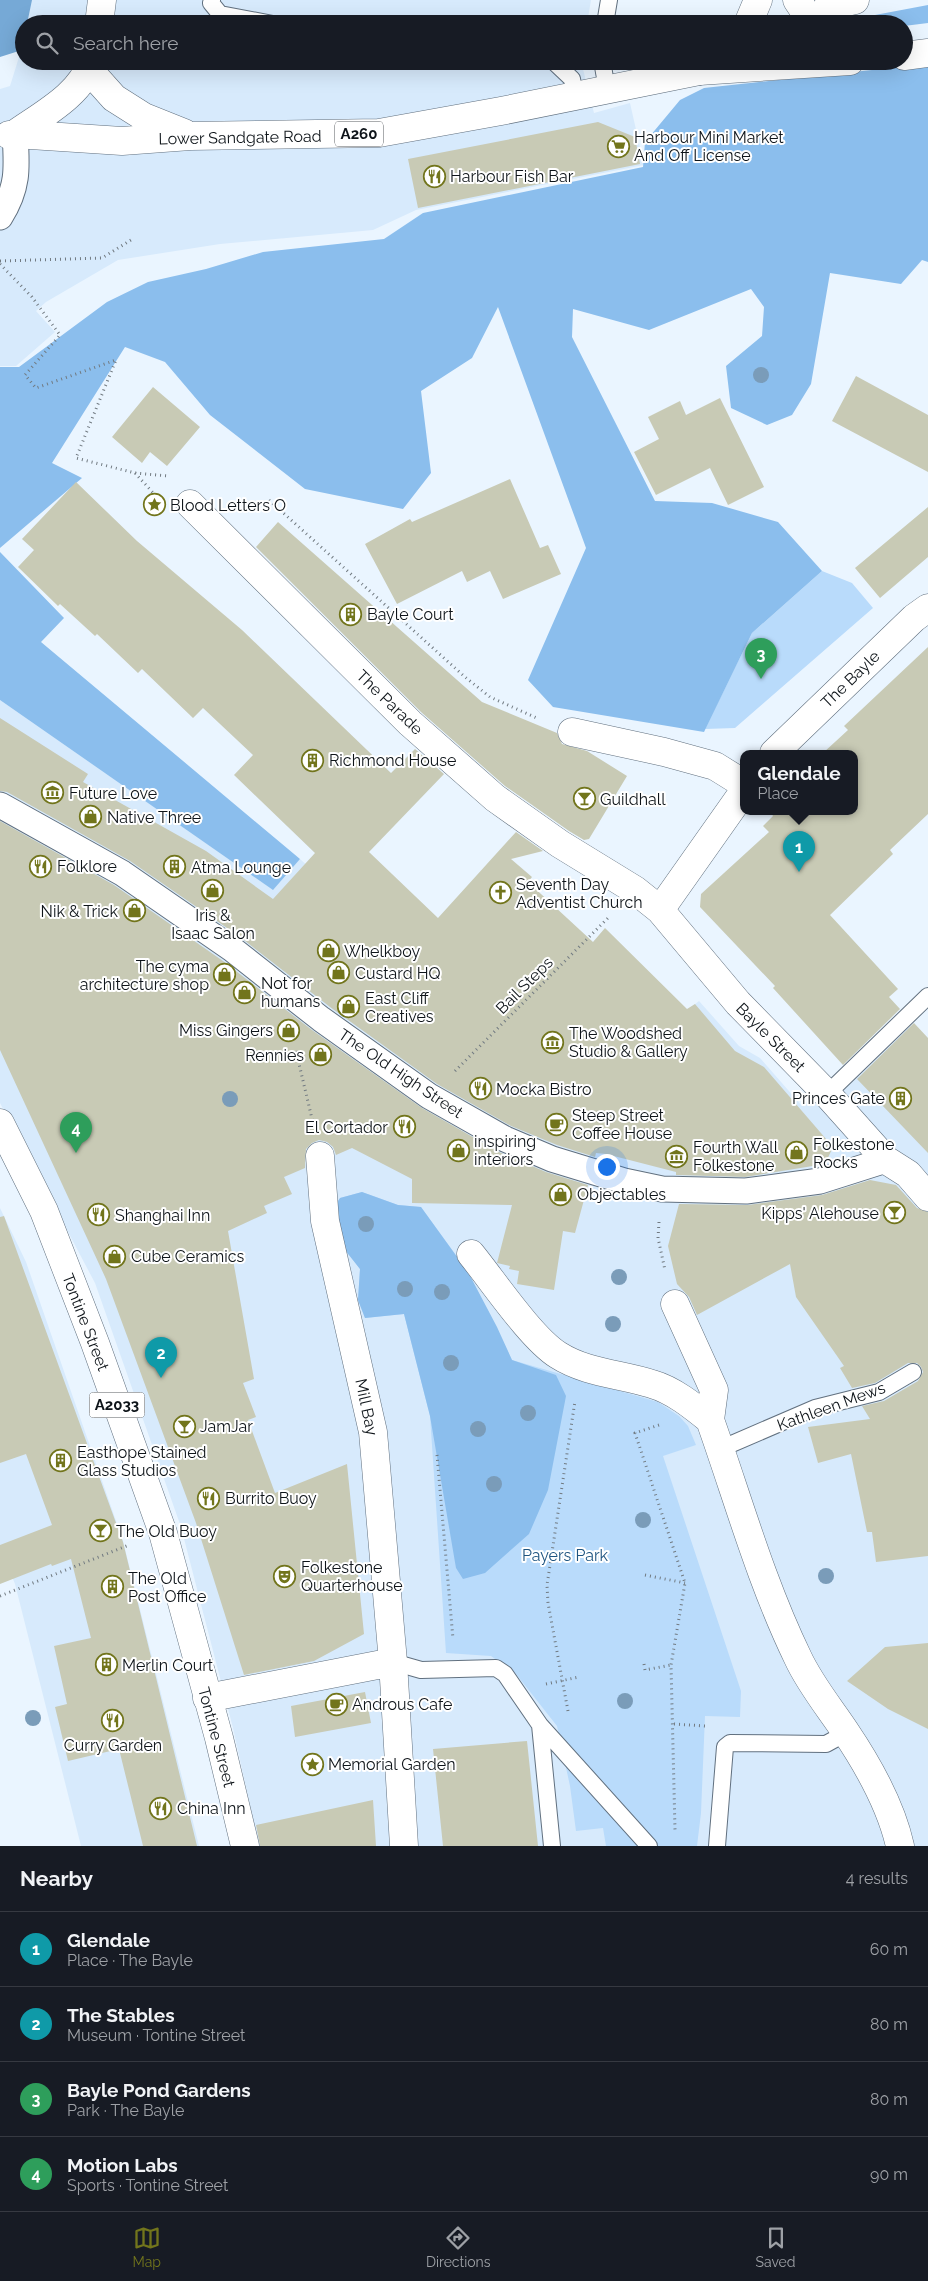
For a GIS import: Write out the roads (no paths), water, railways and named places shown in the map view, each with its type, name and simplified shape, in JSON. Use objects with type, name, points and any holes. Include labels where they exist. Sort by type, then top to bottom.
[{"type":"street","points":[[100,15],[102,0]]},
{"type":"street","points":[[752,15],[758,0]]},
{"type":"street","points":[[798,0],[820,15],[855,0]]},
{"type":"street","points":[[913,55],[928,53]]},
{"type":"street","name":"A260","points":[[7,135],[57,104],[72,91],[87,70]]},
{"type":"street","name":"A260","points":[[93,70],[114,98],[144,118],[190,136]]},
{"type":"street","name":"Lower Sandgate Road","points":[[7,135],[122,141],[190,136],[379,133],[501,111],[689,70]]},
{"type":"street","points":[[0,217],[9,202],[18,175],[7,135]]},
{"type":"street","name":"The Parade","points":[[190,504],[410,723],[495,798],[560,844],[635,890],[660,910]]},
{"type":"street","name":"The Bayle","points":[[777,750],[914,618],[928,608]]},
{"type":"street","points":[[572,732],[664,752],[715,766],[740,782]]},
{"type":"street","points":[[660,910],[740,797]]},
{"type":"street","name":"The Old High Street","points":[[0,805],[130,879],[232,949],[321,1019],[430,1096],[505,1138],[552,1159],[624,1181],[662,1189],[746,1191],[811,1183],[886,1160]]},
{"type":"street","name":"Bayle Street","points":[[660,910],[738,1003],[827,1094],[886,1160]]},
{"type":"street","name":"Tontine Street","points":[[0,1123],[44,1211],[95,1343],[163,1533],[245,1846]]},
{"type":"street","name":"Mill Bay","points":[[320,1156],[325,1221],[373,1432],[393,1662],[404,1846]]},
{"type":"street","points":[[886,1160],[908,1174],[928,1197]]},
{"type":"street","points":[[471,1254],[537,1335],[557,1354],[579,1366],[654,1384],[691,1404],[710,1420]]},
{"type":"street","points":[[675,1304],[714,1390],[710,1420],[780,1619],[802,1666],[846,1732],[894,1823],[900,1846]]},
{"type":"street","points":[[207,1698],[393,1662]]},
{"type":"lane","points":[[212,0],[212,4],[220,14],[225,15]]},
{"type":"lane","points":[[606,15],[609,0]]},
{"type":"lane","points":[[562,70],[572,79],[575,95]]},
{"type":"lane","points":[[604,70],[607,89]]},
{"type":"lane","points":[[827,1094],[928,996]]},
{"type":"lane","name":"Kathleen Mews","points":[[720,1449],[815,1408],[879,1392],[913,1372]]},
{"type":"lane","points":[[393,1662],[421,1670],[496,1668],[504,1674],[540,1725],[649,1846]]},
{"type":"lane","points":[[540,1725],[552,1846]]},
{"type":"lane","points":[[717,1846],[725,1746],[730,1743],[826,1744],[846,1732]]},
{"type":"place","name":"Harbour Mini Market And Off License","points":[[618,146]]},
{"type":"place","name":"Harbour Fish Bar","points":[[434,176]]},
{"type":"place","name":"Blood Letters O","points":[[154,505]]},
{"type":"place","name":"Bayle Court","points":[[351,614]]},
{"type":"place","name":"Bayle Pond Gardens","points":[[761,679]]},
{"type":"place","name":"Richmond House","points":[[313,760]]},
{"type":"place","name":"Future Love","points":[[53,793]]},
{"type":"place","name":"Guildhall","points":[[584,799]]},
{"type":"place","name":"Native Three","points":[[91,817]]},
{"type":"place","name":"Folklore","points":[[41,866]]},
{"type":"place","name":"Atma Lounge","points":[[175,867]]},
{"type":"place","name":"Glendale","points":[[799,872]]},
{"type":"place","name":"Iris & Isaac Salon","points":[[213,891]]},
{"type":"place","name":"Seventh Day Adventist Church","points":[[500,893]]},
{"type":"place","name":"Nik & Trick","points":[[134,911]]},
{"type":"place","name":"Whelkboy","points":[[328,951]]},
{"type":"place","name":"Custard HQ","points":[[339,973]]},
{"type":"place","name":"The cyma architecture shop","points":[[225,975]]},
{"type":"place","name":"Not for humans","points":[[245,992]]},
{"type":"place","name":"East Cliff Creatives","points":[[349,1007]]},
{"type":"place","name":"Miss Gingers","points":[[289,1030]]},
{"type":"place","name":"The Woodshed Studio & Gallery","points":[[553,1042]]},
{"type":"place","name":"Rennies","points":[[320,1055]]},
{"type":"place","name":"Mocka Bistro","points":[[480,1089]]},
{"type":"place","name":"Princes Gate","points":[[901,1098]]},
{"type":"place","name":"Steep Street Coffee House","points":[[556,1124]]},
{"type":"place","name":"El Cortador","points":[[404,1127]]},
{"type":"place","name":"inspiring interiors","points":[[458,1150]]},
{"type":"place","name":"Motion Labs","points":[[76,1153]]},
{"type":"place","name":"Folkestone Rocks","points":[[797,1153]]},
{"type":"place","name":"Fourth Wall Folkestone","points":[[677,1156]]},
{"type":"place","name":"Objectables","points":[[561,1194]]},
{"type":"place","name":"Kipps' Alehouse","points":[[895,1213]]},
{"type":"place","name":"Shanghai Inn","points":[[99,1215]]},
{"type":"place","name":"Cube Ceramics","points":[[115,1256]]},
{"type":"place","name":"The Stables","points":[[161,1378]]},
{"type":"place","name":"JamJar","points":[[184,1426]]},
{"type":"place","name":"Easthope Stained Glass Studios","points":[[61,1461]]},
{"type":"place","name":"Burrito Buoy","points":[[209,1498]]},
{"type":"place","name":"The Old Buoy","points":[[100,1531]]},
{"type":"place","name":"Folkestone Quarterhouse","points":[[285,1576]]},
{"type":"place","name":"The Old Post Office","points":[[112,1587]]},
{"type":"place","name":"Merlin Court","points":[[106,1665]]},
{"type":"place","name":"Androus Cafe","points":[[336,1704]]},
{"type":"place","name":"Curry Garden","points":[[113,1721]]},
{"type":"place","name":"Memorial Garden","points":[[312,1764]]},
{"type":"place","name":"China Inn","points":[[161,1808]]},
{"type":"park label","name":"Payers Park","points":[[565,1555]]}]
